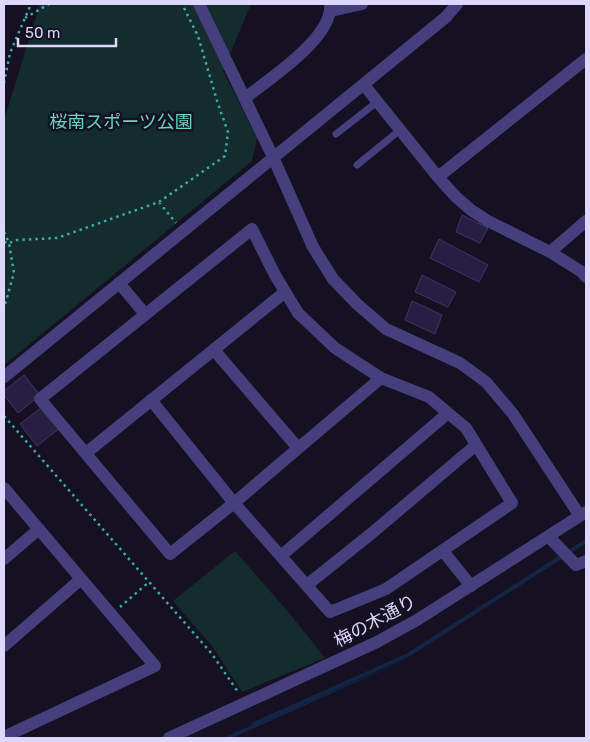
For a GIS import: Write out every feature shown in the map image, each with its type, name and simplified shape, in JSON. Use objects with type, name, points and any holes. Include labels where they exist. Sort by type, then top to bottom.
[{"type":"street","points":[[199,4],[273,157],[313,247],[333,279],[357,304],[386,329],[460,363],[486,382],[513,414],[583,514]]},
{"type":"street","points":[[245,98],[307,48],[325,25],[331,8],[362,4]]},
{"type":"street","points":[[4,377],[364,85],[446,17],[457,4]]},
{"type":"street","points":[[438,177],[586,59]]},
{"type":"street","points":[[364,85],[456,197],[488,221],[550,252],[582,272],[586,278]]},
{"type":"street","points":[[550,252],[586,221]]},
{"type":"street","points":[[151,400],[234,503],[330,612],[386,589],[512,503],[466,428],[429,397],[381,378],[336,348],[298,313],[275,276],[252,229],[40,399],[170,554],[234,503],[381,378]]},
{"type":"street","points":[[119,283],[145,314]]},
{"type":"street","points":[[86,453],[285,292]]},
{"type":"street","points":[[214,350],[298,448]]},
{"type":"street","points":[[282,556],[448,413]]},
{"type":"street","points":[[307,585],[476,445]]},
{"type":"street","points":[[4,488],[155,666],[4,737]]},
{"type":"street","name":"梅の木通り","points":[[169,738],[377,642],[417,620],[583,514]]},
{"type":"street","points":[[4,559],[39,530]]},
{"type":"street","points":[[549,537],[576,565],[586,561]]},
{"type":"street","points":[[444,551],[471,586]]},
{"type":"street","points":[[4,646],[81,579]]},
{"type":"lane","points":[[336,134],[378,102]]},
{"type":"lane","points":[[356,164],[400,130]]},
{"type":"path","points":[[4,82],[10,53],[31,4]]},
{"type":"path","points":[[24,19],[49,4]]},
{"type":"path","points":[[4,242],[57,238],[159,202],[225,156],[228,132],[198,36],[182,4]]},
{"type":"path","points":[[159,202],[178,226]]},
{"type":"path","points":[[4,232],[9,243],[14,273],[4,308]]},
{"type":"path","points":[[4,416],[212,654],[240,696]]},
{"type":"path","points":[[111,615],[149,582]]},
{"type":"green space","name":"桜南スポーツ公園","points":[[40,4],[251,4],[223,71],[257,138],[252,161],[4,365],[4,120]]},
{"type":"green space","points":[[235,551],[290,614],[325,658],[242,692],[212,646],[173,601]]},
{"type":"water","points":[[408,659],[232,738],[222,738]]},
{"type":"building","points":[[462,215],[488,228],[480,243],[456,232]]},
{"type":"building","points":[[439,239],[488,265],[479,282],[430,258]]},
{"type":"building","points":[[422,275],[456,292],[448,307],[415,292]]},
{"type":"building","points":[[412,301],[442,315],[435,334],[405,320]]},
{"type":"building","points":[[24,375],[40,395],[18,413],[4,395],[4,391]]},
{"type":"building","points":[[42,407],[60,428],[37,446],[20,424]]},
{"type":"waterway","points":[[254,724],[408,655],[586,541]]}]
